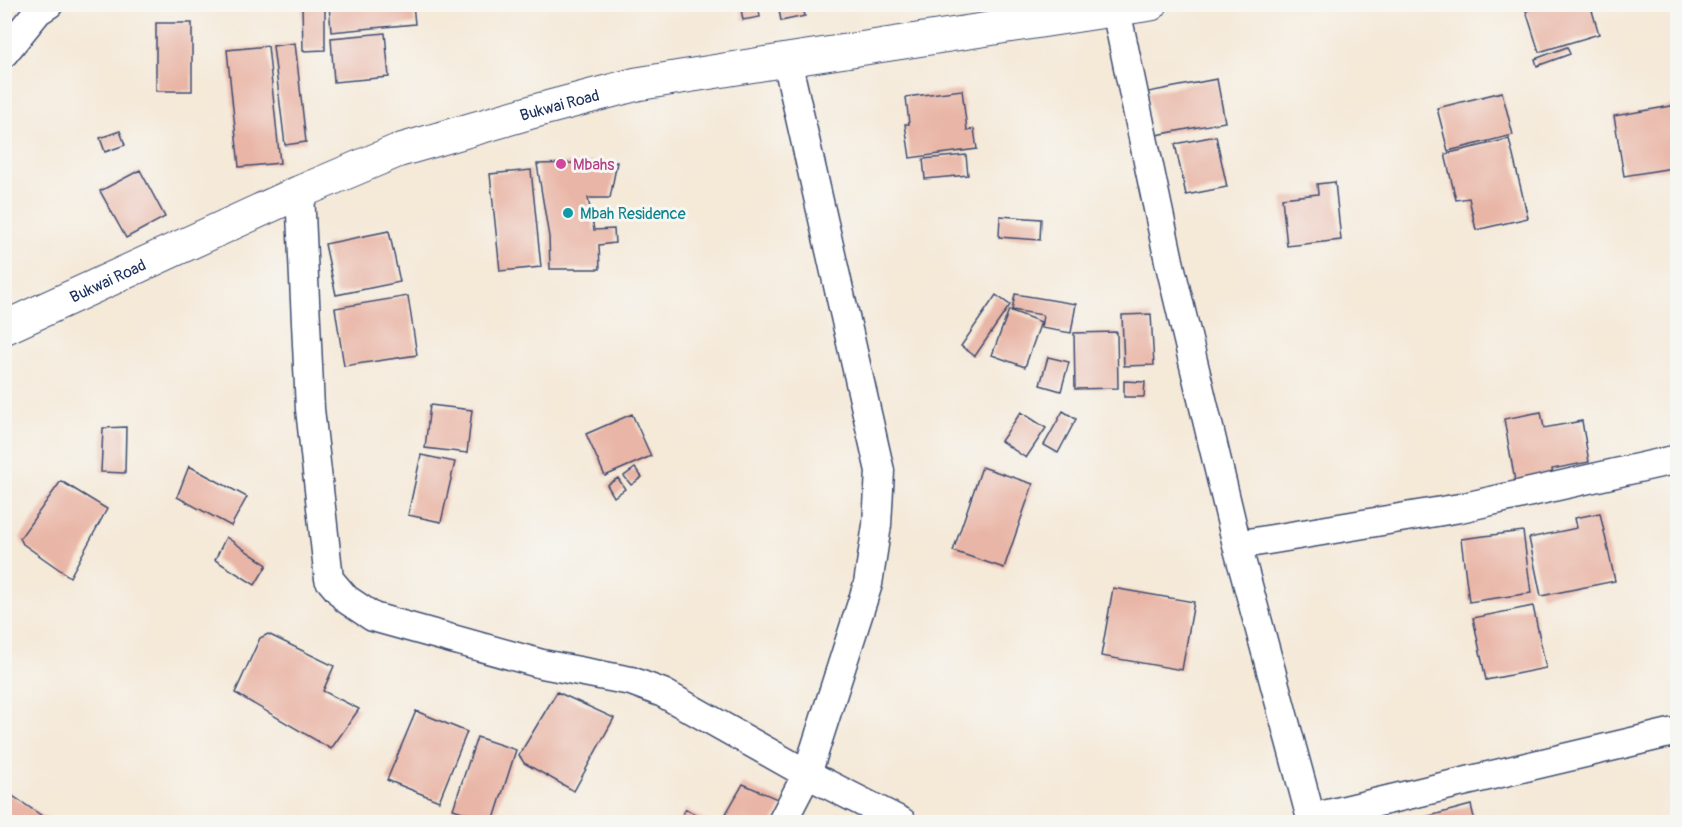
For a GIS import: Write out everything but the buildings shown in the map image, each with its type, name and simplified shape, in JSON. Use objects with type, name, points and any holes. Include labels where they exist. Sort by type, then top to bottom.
[{"type":"street","points":[[4,53],[38,11],[49,4]]},
{"type":"street","name":"Bukwai Road","points":[[4,328],[300,192],[397,151],[535,111],[637,84],[1151,4]]},
{"type":"street","points":[[1116,10],[1169,261],[1237,545],[1311,820],[1677,731]]},
{"type":"street","points":[[782,822],[807,774],[868,584],[877,525],[880,471],[787,60]]},
{"type":"street","points":[[300,192],[310,409],[329,579],[346,599],[373,616],[542,663],[631,681],[663,693],[807,774],[902,822]]},
{"type":"street","points":[[1237,545],[1460,508],[1677,459]]},
{"type":"place","name":"Mbahs","points":[[561,164]]},
{"type":"place","name":"Mbah Residence","points":[[568,213]]}]
